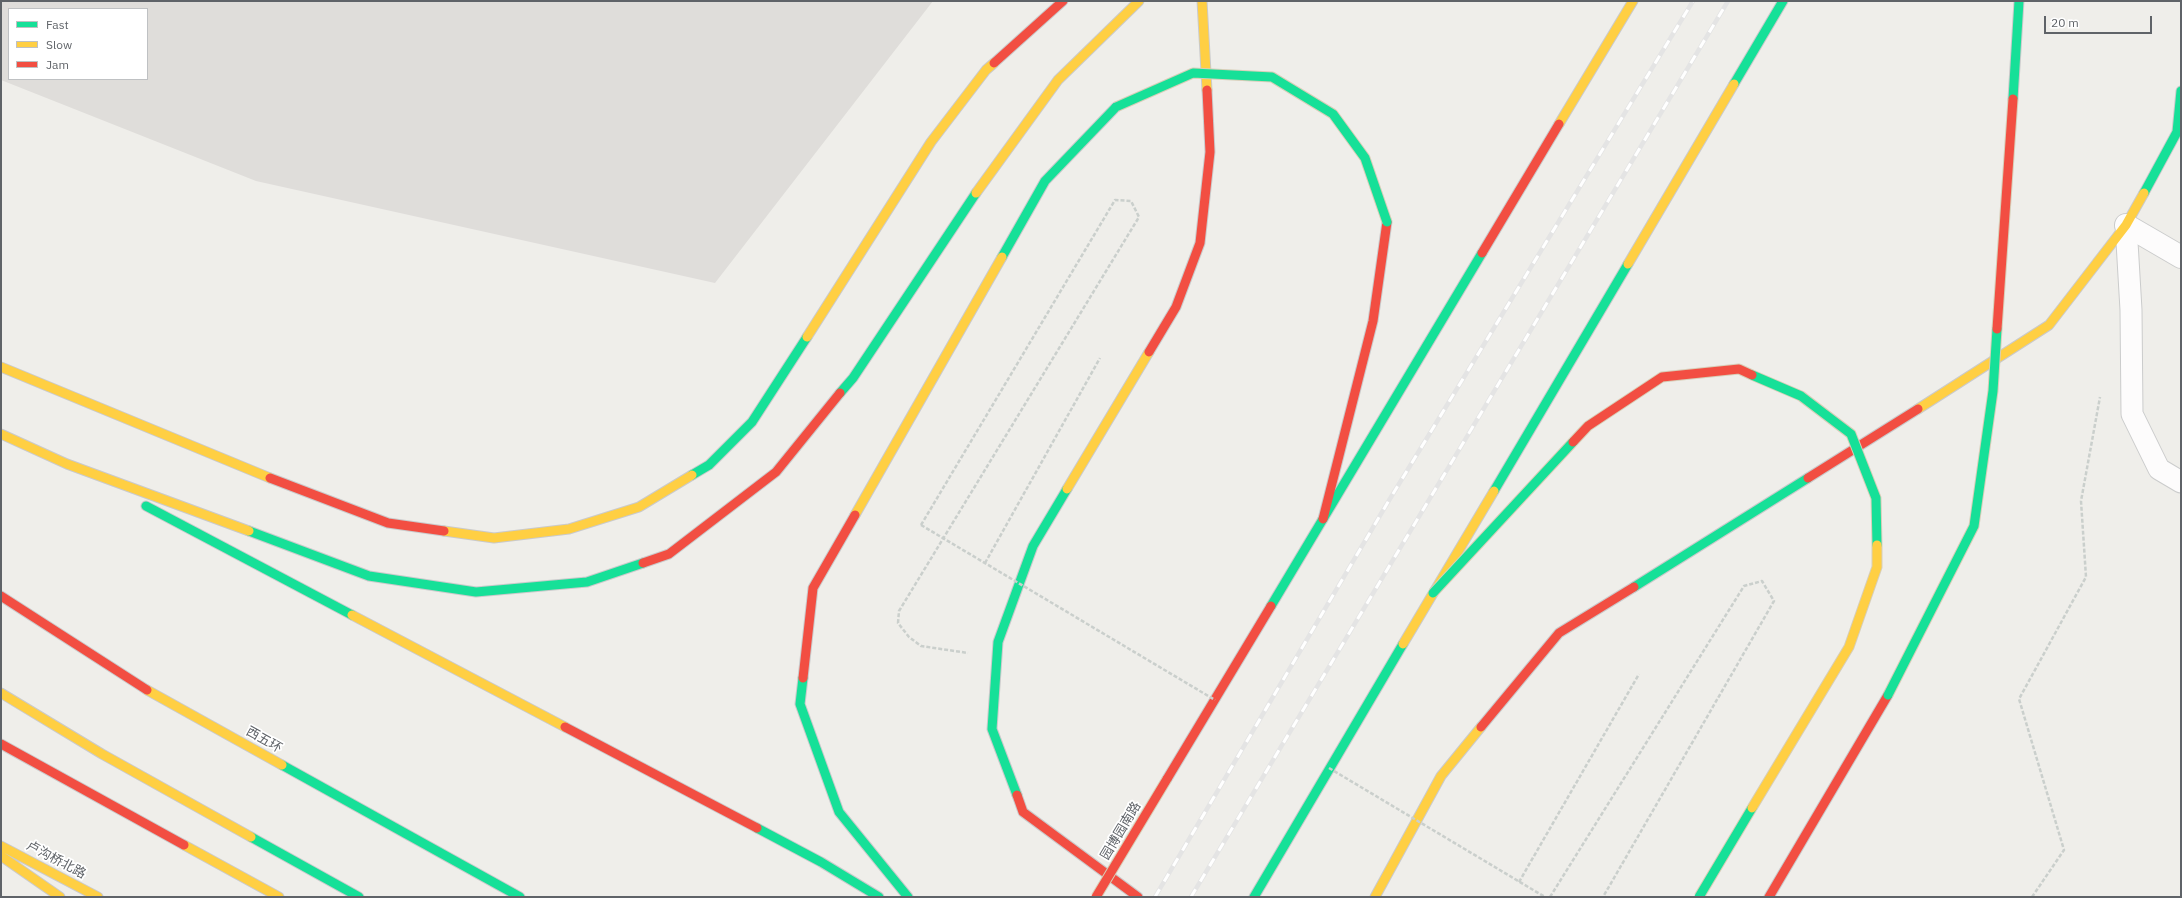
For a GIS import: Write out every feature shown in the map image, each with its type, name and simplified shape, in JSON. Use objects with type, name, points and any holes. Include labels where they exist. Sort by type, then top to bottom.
[{"type":"main road","points":[[1,367],[256,474],[388,523],[494,538],[569,530],[639,507],[709,465],[752,422],[931,142],[986,70],[1063,1]]},
{"type":"main road","points":[[1,434],[68,464],[370,576],[476,592],[587,582],[669,554],[776,472],[853,378],[961,214],[1058,80],[1139,1]]},
{"type":"main road","points":[[1138,897],[1023,812],[992,729],[997,653],[998,642],[1033,546],[1176,307],[1200,243],[1210,152],[1202,1]]},
{"type":"main road","name":"园博园南路","points":[[1096,897],[1633,1]]},
{"type":"main road","points":[[1254,897],[1783,1]]},
{"type":"main road","points":[[1769,897],[1888,695],[1974,526],[1994,391],[2019,1]]},
{"type":"main road","points":[[908,897],[839,812],[800,704],[813,588],[1045,181],[1116,107],[1193,73],[1272,77],[1333,114],[1365,158],[1388,222],[1373,321],[1323,519]]},
{"type":"main road","points":[[1375,897],[1441,776],[1560,633],[1750,516],[2049,325],[2126,225],[2177,132],[2181,91]]},
{"type":"main road","points":[[1433,593],[1588,426],[1662,377],[1739,369],[1801,396],[1851,434],[1876,498],[1877,567],[1849,647],[1700,897]]},
{"type":"main road","points":[[68,464],[821,862],[879,897]]},
{"type":"main road","name":"西五环","points":[[1,596],[142,687],[520,897]]},
{"type":"main road","points":[[1,693],[102,754],[358,897]]},
{"type":"main road","points":[[1,744],[279,897]]},
{"type":"main road","name":"卢沟桥北路","points":[[1,846],[98,897]]},
{"type":"main road","points":[[1,856],[60,897]]},
{"type":"street","points":[[2126,225],[2181,257]]},
{"type":"lane","points":[[2126,225],[2131,310],[2132,414],[2159,469],[2181,482]]},
{"type":"path","points":[[997,653],[968,653],[921,646],[909,637],[898,623],[899,611],[1139,217],[1131,201],[1115,200],[921,525],[985,563],[1214,700]]},
{"type":"path","points":[[985,563],[1100,358]]},
{"type":"path","points":[[2032,897],[2064,850],[2019,699],[2086,577],[2081,502],[2101,396]]},
{"type":"path","points":[[1550,897],[1744,586],[1762,581],[1774,601],[1603,897]]},
{"type":"path","points":[[1519,882],[1640,674]]},
{"type":"path","points":[[1329,768],[1545,897]]},
{"type":"shaded area","points":[[1,1],[933,1],[715,283],[256,181],[1,80]]},
{"type":"railway","points":[[1155,897],[1388,502],[1693,1]]},
{"type":"railway","points":[[1191,897],[1728,1]]},
{"type":"traffic: fast","points":[[1734,84],[1783,1]]},
{"type":"traffic: fast","points":[[2013,99],[2019,1]]},
{"type":"traffic: fast","points":[[1116,107],[1193,73],[1272,77],[1333,114],[1365,158],[1387,222]]},
{"type":"traffic: fast","points":[[2144,193],[2177,132],[2181,91]]},
{"type":"traffic: fast","points":[[1002,257],[1045,181],[1116,107]]},
{"type":"traffic: fast","points":[[840,393],[853,378],[976,193]]},
{"type":"traffic: fast","points":[[1271,606],[1482,253]]},
{"type":"traffic: fast","points":[[1494,491],[1628,264]]},
{"type":"traffic: fast","points":[[1888,695],[1974,526],[1993,391],[1997,329]]},
{"type":"traffic: fast","points":[[692,475],[709,465],[752,422],[807,337]]},
{"type":"traffic: fast","points":[[1752,375],[1801,396],[1851,434],[1876,498],[1877,545]]},
{"type":"traffic: fast","points":[[1433,593],[1573,442]]},
{"type":"traffic: fast","points":[[1634,587],[1808,478]]},
{"type":"traffic: fast","points":[[1017,795],[992,729],[998,642],[1033,546],[1067,489]]},
{"type":"traffic: fast","points":[[146,506],[352,615]]},
{"type":"traffic: fast","points":[[249,531],[369,576],[476,592],[587,582],[643,563]]},
{"type":"traffic: fast","points":[[1254,897],[1403,644]]},
{"type":"traffic: fast","points":[[803,678],[800,704],[839,812],[908,897]]},
{"type":"traffic: fast","points":[[282,765],[520,897]]},
{"type":"traffic: fast","points":[[1699,897],[1752,808]]},
{"type":"traffic: fast","points":[[757,828],[821,862],[879,897]]},
{"type":"traffic: fast","points":[[251,837],[359,897]]},
{"type":"traffic: slow","points":[[976,193],[1058,80],[1139,1]]},
{"type":"traffic: slow","points":[[1202,1],[1207,90]]},
{"type":"traffic: slow","points":[[1559,124],[1633,1]]},
{"type":"traffic: slow","points":[[807,337],[931,142],[986,70],[994,63]]},
{"type":"traffic: slow","points":[[1628,264],[1734,84]]},
{"type":"traffic: slow","points":[[1918,409],[2049,325],[2126,225],[2144,193]]},
{"type":"traffic: slow","points":[[855,515],[1002,257]]},
{"type":"traffic: slow","points":[[1067,489],[1149,352]]},
{"type":"traffic: slow","points":[[1,367],[270,478]]},
{"type":"traffic: slow","points":[[1,434],[67,464],[249,531]]},
{"type":"traffic: slow","points":[[444,531],[494,538],[569,529],[639,507],[692,475]]},
{"type":"traffic: slow","points":[[1403,644],[1494,491]]},
{"type":"traffic: slow","points":[[1752,808],[1849,647],[1877,567],[1877,545]]},
{"type":"traffic: slow","points":[[352,615],[565,727]]},
{"type":"traffic: slow","points":[[147,690],[282,765]]},
{"type":"traffic: slow","points":[[1,693],[102,754],[251,837]]},
{"type":"traffic: slow","points":[[1375,897],[1441,776],[1481,727]]},
{"type":"traffic: slow","points":[[184,845],[279,897]]},
{"type":"traffic: slow","points":[[1,846],[98,897]]},
{"type":"traffic: slow","points":[[1,856],[60,897]]},
{"type":"traffic: jam","points":[[994,63],[1063,1]]},
{"type":"traffic: jam","points":[[1149,352],[1176,307],[1200,243],[1210,152],[1207,90]]},
{"type":"traffic: jam","points":[[1997,329],[2013,99]]},
{"type":"traffic: jam","points":[[1482,253],[1559,124]]},
{"type":"traffic: jam","points":[[1323,519],[1373,321],[1387,222]]},
{"type":"traffic: jam","points":[[1573,442],[1588,426],[1662,377],[1739,369],[1752,375]]},
{"type":"traffic: jam","points":[[643,563],[669,554],[776,472],[840,393]]},
{"type":"traffic: jam","points":[[1808,478],[1918,409]]},
{"type":"traffic: jam","points":[[270,478],[388,523],[444,531]]},
{"type":"traffic: jam","points":[[803,678],[813,588],[855,515]]},
{"type":"traffic: jam","points":[[1481,727],[1559,633],[1634,587]]},
{"type":"traffic: jam","points":[[1,596],[147,690]]},
{"type":"traffic: jam","points":[[1167,779],[1271,606]]},
{"type":"traffic: jam","points":[[1769,897],[1888,695]]},
{"type":"traffic: jam","points":[[565,727],[757,828]]},
{"type":"traffic: jam","points":[[1,744],[184,845]]},
{"type":"traffic: jam","points":[[1096,897],[1167,779]]},
{"type":"traffic: jam","points":[[1017,795],[1023,812],[1138,897]]}]
